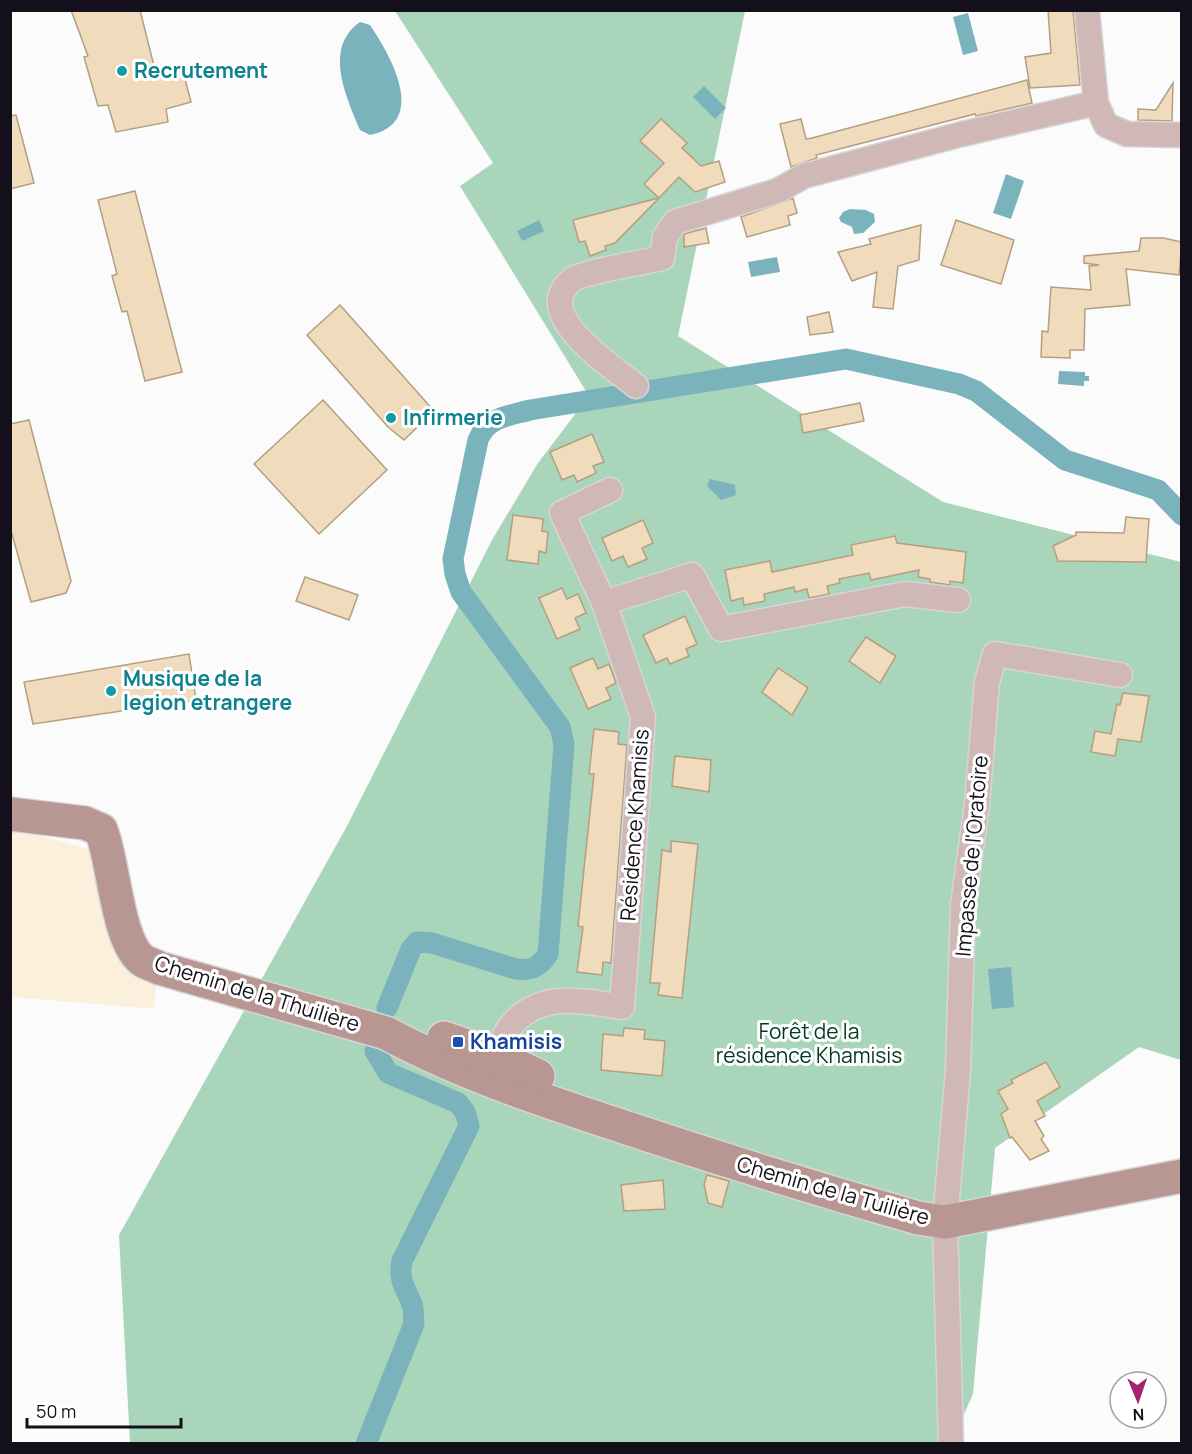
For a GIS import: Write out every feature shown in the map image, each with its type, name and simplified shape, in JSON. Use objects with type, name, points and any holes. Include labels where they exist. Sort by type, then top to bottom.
[{"type":"street","points":[[1087,10],[1096,103],[1106,125],[1126,134],[1182,135]]},
{"type":"street","points":[[636,386],[580,341],[560,311],[561,292],[573,279],[662,258],[665,237],[675,222],[777,191],[804,176],[962,134],[1096,103]]},
{"type":"street","points":[[610,490],[562,513],[604,603],[692,575],[721,629],[904,594],[958,600]]},
{"type":"street","name":"Résidence Khamisis","points":[[493,1068],[511,1026],[535,1008],[556,1000],[622,1007],[643,717],[604,603]]},
{"type":"street","name":"Impasse de l'Oratoire","points":[[945,1222],[958,1070],[963,905],[977,804],[987,682],[994,654],[1120,675]]},
{"type":"street","name":"Chemin de la Thuilière","points":[[10,814],[85,823],[101,830],[108,847],[124,932],[142,960],[159,968],[302,1006],[386,1033],[431,1056],[493,1068]]},
{"type":"street","name":"Chemin de la Thuilière","points":[[386,1033],[423,1034],[451,1039],[493,1068],[630,1129]]},
{"type":"street","name":"Chemin de la Tuilière","points":[[630,1129],[703,1155],[918,1218],[945,1222],[1182,1176]]},
{"type":"street","points":[[945,1222],[951,1443]]},
{"type":"shaded area","points":[[10,827],[88,849],[113,952],[157,980],[154,1009],[11,997]]},
{"type":"green space","name":"Forêt de la résidence Khamisis","points":[[395,11],[745,11],[678,336],[943,502],[1181,562],[1181,1060],[1139,1047],[995,1148],[973,1394],[951,1443],[130,1443],[119,1235],[347,826],[492,540],[538,463],[589,396],[460,186],[493,163]]},
{"type":"water","points":[[968,13],[978,51],[963,55],[953,17]]},
{"type":"water","points":[[360,22],[370,25],[378,38],[395,70],[400,87],[401,103],[398,117],[388,128],[370,135],[360,130],[344,88],[341,73],[342,45],[349,33]]},
{"type":"water","points":[[704,86],[726,108],[715,119],[693,97]]},
{"type":"water","points":[[1006,174],[1024,181],[1011,219],[993,213]]},
{"type":"water","points":[[850,209],[866,210],[874,214],[875,222],[863,233],[854,234],[852,227],[841,222],[839,218],[843,212]]},
{"type":"water","points":[[539,220],[544,231],[522,241],[517,231]]},
{"type":"water","points":[[777,257],[780,272],[751,277],[748,262]]},
{"type":"water","points":[[1059,371],[1085,372],[1085,376],[1089,376],[1089,381],[1084,381],[1084,386],[1058,384]]},
{"type":"water","points":[[710,479],[735,485],[736,495],[721,500],[707,486]]},
{"type":"water","points":[[1011,967],[1014,1007],[992,1009],[988,969]]},
{"type":"building","name":"Recrutement","points":[[71,10],[140,10],[156,74],[182,68],[191,102],[166,109],[168,122],[116,132],[108,105],[98,106],[84,57],[88,56]]},
{"type":"building","points":[[1048,10],[1073,10],[1080,85],[1030,88],[1025,57],[1051,53]]},
{"type":"building","points":[[1027,80],[1032,103],[976,116],[975,114],[816,155],[817,158],[791,167],[780,124],[801,119],[806,139],[812,138]]},
{"type":"building","points":[[1173,83],[1172,121],[1138,120],[1138,109],[1156,110]]},
{"type":"building","points":[[16,115],[34,183],[10,189],[10,116]]},
{"type":"building","points":[[661,119],[687,143],[682,148],[701,166],[719,161],[725,182],[695,192],[679,177],[659,198],[644,184],[664,163],[640,141]]},
{"type":"building","points":[[135,191],[182,372],[145,381],[127,311],[122,312],[112,276],[117,274],[98,200]]},
{"type":"building","points":[[659,198],[615,243],[605,246],[606,250],[590,256],[585,241],[579,242],[573,220]]},
{"type":"building","points":[[793,198],[797,213],[788,216],[790,225],[747,237],[741,217]]},
{"type":"building","points":[[956,220],[1014,240],[1001,284],[941,265]]},
{"type":"building","points":[[921,225],[919,260],[898,266],[893,309],[873,307],[877,272],[852,281],[838,252],[871,244],[869,239]]},
{"type":"building","points":[[706,228],[709,243],[684,247],[684,234]]},
{"type":"building","points":[[1141,238],[1163,238],[1182,242],[1179,275],[1126,269],[1130,305],[1085,309],[1084,350],[1070,350],[1070,358],[1041,357],[1042,331],[1048,332],[1051,287],[1091,290],[1089,266],[1099,265],[1084,263],[1084,256],[1139,251]]},
{"type":"building","points":[[340,305],[434,411],[404,440],[388,427],[307,335]]},
{"type":"building","points":[[829,312],[833,332],[810,335],[807,317]]},
{"type":"building","points":[[323,400],[387,470],[319,534],[254,464]]},
{"type":"building","points":[[860,403],[864,421],[803,433],[800,415]]},
{"type":"building","points":[[29,420],[71,581],[66,593],[31,602],[10,527],[10,424]]},
{"type":"building","points":[[592,434],[604,462],[593,466],[596,473],[577,482],[574,475],[562,480],[550,452]]},
{"type":"building","points":[[513,515],[543,519],[542,531],[548,532],[546,553],[539,551],[538,564],[507,560]]},
{"type":"building","points":[[1126,517],[1149,519],[1146,562],[1058,561],[1053,546],[1076,535],[1076,532],[1124,533]]},
{"type":"building","points":[[643,520],[653,543],[642,548],[647,559],[628,567],[623,556],[612,561],[602,538]]},
{"type":"building","points":[[895,536],[897,543],[966,552],[963,583],[950,581],[950,585],[930,582],[930,579],[918,577],[919,570],[871,580],[869,573],[839,579],[840,583],[827,586],[829,594],[809,598],[807,589],[795,592],[794,587],[764,594],[765,601],[744,605],[743,598],[731,601],[725,570],[770,561],[772,572],[853,555],[851,545]]},
{"type":"building","points":[[305,577],[358,595],[349,620],[296,601]]},
{"type":"building","points":[[562,588],[567,599],[578,594],[586,613],[575,618],[580,629],[557,639],[539,598]]},
{"type":"building","points":[[685,616],[697,644],[686,649],[689,656],[670,664],[667,658],[656,663],[643,635]]},
{"type":"building","points":[[866,637],[896,656],[880,683],[849,661]]},
{"type":"building","name":"Musique de la legion etrangere","points":[[189,654],[196,700],[33,724],[24,682]]},
{"type":"building","points":[[593,658],[598,669],[609,664],[616,683],[606,688],[611,699],[588,709],[570,668]]},
{"type":"building","points":[[778,668],[808,688],[792,715],[762,692]]},
{"type":"building","points":[[1123,693],[1149,696],[1141,742],[1118,739],[1115,756],[1091,752],[1095,731],[1111,734],[1117,704],[1120,705]]},
{"type":"building","points":[[594,729],[619,732],[618,744],[627,745],[611,963],[603,962],[602,975],[577,972],[583,927],[578,926],[594,774],[589,774]]},
{"type":"building","points":[[675,756],[711,760],[709,792],[672,786]]},
{"type":"building","points":[[671,841],[698,844],[682,998],[658,995],[660,983],[650,983],[662,850],[671,852]]},
{"type":"building","points":[[624,1028],[645,1030],[644,1039],[665,1041],[662,1076],[601,1070],[603,1034],[623,1036]]},
{"type":"building","points":[[1046,1062],[1060,1087],[1037,1101],[1045,1116],[1035,1121],[1044,1136],[1041,1139],[1049,1151],[1030,1160],[1012,1137],[1010,1138],[1001,1114],[1008,1109],[998,1091],[1013,1083],[1011,1080]]},
{"type":"building","points":[[707,1175],[729,1181],[722,1207],[708,1203],[704,1184]]},
{"type":"building","points":[[663,1180],[665,1209],[624,1211],[621,1185]]},
{"type":"waterway","points":[[387,1008],[411,949],[417,942],[432,943],[516,969],[535,967],[548,954],[564,744],[560,727],[461,592],[453,559],[478,440],[482,432],[493,422],[530,410],[846,359],[959,384],[976,391],[1065,460],[1158,490],[1182,515]]},
{"type":"waterway","points":[[366,1444],[414,1324],[413,1306],[402,1278],[402,1261],[469,1126],[465,1112],[458,1103],[388,1073],[375,1051]]},
{"type":"place","name":"Recrutement","points":[[122,71]]},
{"type":"place","name":"Infirmerie","points":[[391,418]]},
{"type":"place","name":"Musique de la legion etrangere","points":[[111,691]]},
{"type":"place","name":"Khamisis","points":[[458,1042]]}]
